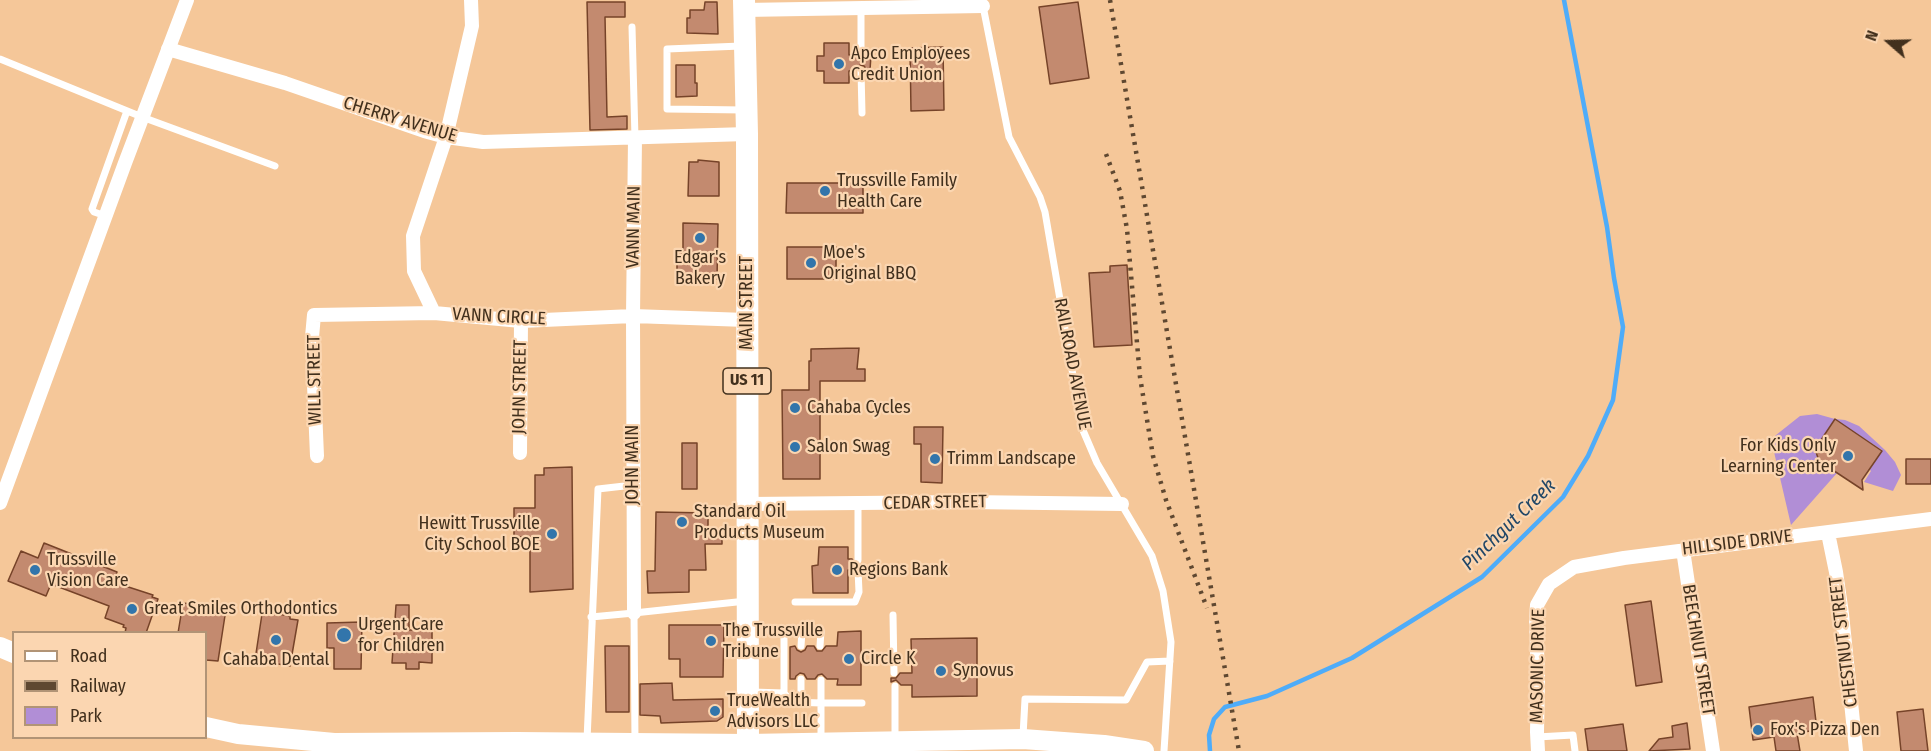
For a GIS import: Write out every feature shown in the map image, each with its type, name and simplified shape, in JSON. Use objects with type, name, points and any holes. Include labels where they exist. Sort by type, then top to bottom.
[{"type":"main road","name":"MAIN STREET","points":[[744,5],[747,110],[748,747]]},
{"type":"main road","points":[[207,727],[305,746],[334,743],[501,747],[587,742],[748,747],[821,742],[896,741],[1077,747],[1104,744],[1144,751]]},
{"type":"street","points":[[0,503],[187,0]]},
{"type":"street","name":"VANN CIRCLE","points":[[471,0],[472,26],[446,137],[413,236],[414,271],[434,313],[521,321],[633,316],[746,320]]},
{"type":"street","points":[[744,5],[861,8],[984,6]]},
{"type":"street","name":"CHERRY AVENUE","points":[[168,49],[285,83],[446,137],[483,142],[747,134]]},
{"type":"street","name":"VANN MAIN","points":[[633,316],[635,138]]},
{"type":"street","name":"WILL STREET","points":[[317,456],[312,337],[314,315],[434,313]]},
{"type":"street","name":"JOHN MAIN","points":[[633,316],[634,613]]},
{"type":"street","name":"JOHN STREET","points":[[519,453],[521,321]]},
{"type":"street","name":"CEDAR STREET","points":[[748,504],[968,502],[1122,504]]},
{"type":"street","name":"HILLSIDE DRIVE","points":[[1549,584],[1574,567],[1624,558],[1931,519]]},
{"type":"street","name":"CHESTNUT STREET","points":[[1828,533],[1840,604],[1856,751]]},
{"type":"street","name":"BEECHNUT STREET","points":[[1683,550],[1713,751]]},
{"type":"street","name":"MASONIC DRIVE","points":[[1538,744],[1536,618],[1537,605],[1549,584]]},
{"type":"lane","name":"RAILROAD AVENUE","points":[[984,6],[1009,137],[1040,197],[1045,212],[1082,428],[1097,463],[1152,556],[1163,591],[1172,642],[1164,751]]},
{"type":"lane","points":[[861,8],[861,55]]},
{"type":"lane","points":[[632,27],[635,138]]},
{"type":"lane","points":[[745,46],[667,49],[667,109],[747,110]]},
{"type":"lane","points":[[0,59],[142,117],[275,166]]},
{"type":"lane","points":[[861,70],[862,113]]},
{"type":"lane","points":[[106,216],[92,209],[127,111]]},
{"type":"lane","points":[[587,742],[598,489],[633,485]]},
{"type":"lane","points":[[858,504],[858,560]]},
{"type":"lane","points":[[795,602],[855,602],[859,592],[858,570]]},
{"type":"lane","points":[[591,617],[748,601]]},
{"type":"lane","points":[[634,613],[635,743]]},
{"type":"lane","points":[[893,615],[894,673]]},
{"type":"lane","points":[[748,630],[821,631],[820,646]]},
{"type":"lane","points":[[784,631],[784,693],[792,702],[862,703]]},
{"type":"lane","points":[[801,646],[802,631]]},
{"type":"lane","points":[[1023,745],[1025,699],[1126,700],[1147,662],[1170,661]]},
{"type":"lane","points":[[801,679],[801,702]]},
{"type":"lane","points":[[821,680],[821,742]]},
{"type":"lane","points":[[895,686],[896,741]]},
{"type":"lane","points":[[748,692],[784,693]]},
{"type":"lane","points":[[1538,744],[1573,735],[1575,751]]},
{"type":"green space","points":[[1817,414],[1845,420],[1859,426],[1885,450],[1895,462],[1901,475],[1893,491],[1864,482],[1871,471],[1869,469],[1882,450],[1835,420],[1815,450],[1819,461],[1837,473],[1791,525],[1771,439],[1800,416]]},
{"type":"building","points":[[587,2],[625,2],[625,17],[605,17],[607,117],[627,116],[627,129],[590,130]]},
{"type":"building","points":[[705,2],[717,2],[718,34],[687,33],[687,18],[690,18],[690,10],[704,10]]},
{"type":"building","points":[[1078,2],[1089,78],[1050,84],[1039,7]]},
{"type":"building","points":[[824,43],[849,43],[849,55],[855,55],[860,61],[864,60],[867,55],[871,55],[870,70],[860,65],[855,71],[849,71],[849,83],[824,83],[824,71],[817,71],[817,56],[824,56]]},
{"type":"building","points":[[943,47],[944,110],[911,111],[910,48]]},
{"type":"building","points":[[676,65],[695,65],[697,96],[676,97]]},
{"type":"building","points":[[698,160],[719,162],[719,196],[688,196],[689,162],[698,162]]},
{"type":"building","name":"Trussville Family Health Care","points":[[787,183],[863,183],[863,213],[786,213]]},
{"type":"building","name":"Edgar's Bakery","points":[[683,223],[718,224],[717,279],[677,278],[677,253],[683,253]]},
{"type":"building","name":"Moe's Original BBQ","points":[[787,247],[836,247],[836,279],[787,279]]},
{"type":"building","points":[[1127,265],[1132,345],[1094,347],[1089,273],[1110,272],[1110,266]]},
{"type":"building","points":[[859,348],[857,369],[865,369],[865,381],[820,381],[820,479],[783,479],[782,390],[809,390],[811,349]]},
{"type":"building","name":"For Kids Only Learning Center","points":[[1835,419],[1882,451],[1862,480],[1863,490],[1819,461],[1815,449]]},
{"type":"building","points":[[914,427],[943,427],[942,483],[921,482],[921,444],[914,444]]},
{"type":"building","points":[[682,443],[697,443],[697,489],[682,489]]},
{"type":"building","points":[[1906,459],[1931,459],[1931,484],[1906,484]]},
{"type":"building","points":[[572,467],[573,589],[530,592],[530,537],[514,537],[514,508],[535,508],[535,475],[544,475],[544,468]]},
{"type":"building","points":[[656,512],[708,513],[708,532],[722,532],[722,544],[705,544],[706,570],[689,570],[689,592],[648,593],[647,571],[655,571]]},
{"type":"building","points":[[44,543],[117,572],[113,582],[153,595],[152,597],[158,599],[147,631],[125,631],[124,625],[105,618],[109,606],[51,584],[46,596],[8,581],[21,551],[38,558]]},
{"type":"building","points":[[819,547],[848,547],[848,559],[852,559],[856,565],[852,570],[848,570],[848,593],[813,593],[812,566],[818,565]]},
{"type":"building","points":[[1651,601],[1662,682],[1636,686],[1625,605]]},
{"type":"building","points":[[183,603],[226,609],[218,661],[207,660],[207,631],[178,631]]},
{"type":"building","points":[[396,605],[409,605],[409,630],[432,630],[432,663],[419,662],[419,669],[406,669],[406,663],[392,663]]},
{"type":"building","name":"Cahaba Dental","points":[[271,613],[290,616],[290,619],[298,620],[290,666],[255,660],[262,614],[271,615]]},
{"type":"building","name":"Urgent Care for Children","points":[[362,622],[361,669],[334,669],[334,648],[327,648],[327,623]]},
{"type":"building","points":[[669,625],[724,625],[723,677],[680,677],[680,659],[669,659]]},
{"type":"building","points":[[861,631],[861,685],[837,685],[838,679],[827,679],[822,674],[815,679],[807,679],[804,674],[800,673],[795,679],[790,679],[790,647],[795,646],[801,652],[807,646],[814,646],[817,651],[822,651],[826,646],[837,646],[838,632]]},
{"type":"building","points":[[977,638],[977,696],[912,697],[912,685],[901,685],[896,680],[891,682],[891,678],[896,678],[900,673],[912,673],[911,639]]},
{"type":"building","points":[[605,646],[629,646],[629,712],[606,712]]},
{"type":"building","points":[[672,683],[673,700],[723,699],[723,717],[717,721],[661,723],[660,716],[640,715],[640,684]]},
{"type":"building","points":[[1813,697],[1817,730],[1797,733],[1800,751],[1776,751],[1774,737],[1753,740],[1749,707]]},
{"type":"building","points":[[1923,709],[1928,751],[1901,751],[1897,712]]},
{"type":"building","points":[[1687,723],[1690,749],[1649,751],[1659,739],[1673,737],[1672,726]]},
{"type":"building","points":[[1623,724],[1627,751],[1588,751],[1585,729]]},
{"type":"waterway","name":"Pinchgut Creek","points":[[1210,751],[1209,735],[1214,719],[1225,707],[1267,696],[1352,658],[1482,577],[1563,497],[1588,456],[1613,400],[1623,327],[1607,227],[1564,0]]},
{"type":"railway","points":[[1110,0],[1239,751]]},
{"type":"railway","points":[[1106,154],[1120,191],[1127,229],[1140,377],[1153,456],[1166,500],[1207,608]]},
{"type":"place","name":"Apco Employees Credit Union","points":[[839,64]]},
{"type":"place","name":"Trussville Family Health Care","points":[[825,191]]},
{"type":"place","name":"Edgar's Bakery","points":[[700,238]]},
{"type":"place","name":"Moe's Original BBQ","points":[[811,263]]},
{"type":"place","name":"Cahaba Cycles","points":[[795,408]]},
{"type":"place","name":"Salon Swag","points":[[795,447]]},
{"type":"place","name":"For Kids Only Learning Center","points":[[1848,456]]},
{"type":"place","name":"Trimm Landscape","points":[[935,459]]},
{"type":"place","name":"Standard Oil Products Museum","points":[[682,522]]},
{"type":"place","name":"Hewitt Trussville City School BOE","points":[[552,534]]},
{"type":"place","name":"Trussville Vision Care","points":[[35,570]]},
{"type":"place","name":"Regions Bank","points":[[837,570]]},
{"type":"place","name":"Great Smiles Orthodontics","points":[[132,609]]},
{"type":"place","name":"Urgent Care for Children","points":[[344,635]]},
{"type":"place","name":"Cahaba Dental","points":[[276,640]]},
{"type":"place","name":"The Trussville Tribune","points":[[711,641]]},
{"type":"place","name":"Circle K","points":[[849,659]]},
{"type":"place","name":"Synovus","points":[[941,671]]},
{"type":"place","name":"TrueWealth Advisors LLC","points":[[715,711]]},
{"type":"place","name":"Fox's Pizza Den","points":[[1758,730]]}]
